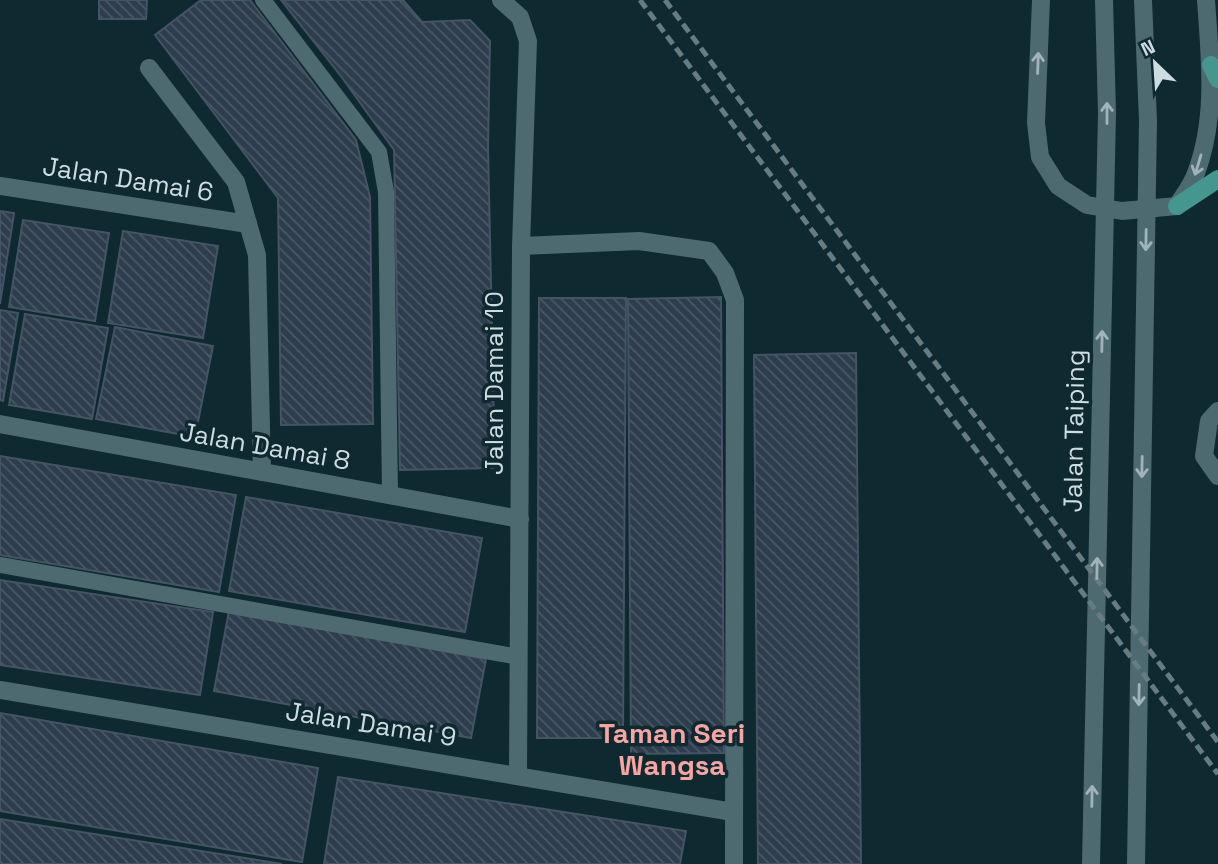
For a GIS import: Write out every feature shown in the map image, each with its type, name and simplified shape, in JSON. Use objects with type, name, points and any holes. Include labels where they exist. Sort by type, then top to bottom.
[{"type":"main road","points":[[1177,206],[1218,179]]},
{"type":"street","name":"Jalan Damai 10","points":[[501,0],[520,17],[528,41],[521,246],[518,775]]},
{"type":"street","points":[[1041,0],[1036,123],[1040,157],[1058,187],[1087,205],[1122,211],[1177,206],[1195,175],[1205,144],[1214,72],[1206,0]]},
{"type":"street","name":"Jalan Taiping","points":[[1091,864],[1107,113],[1104,0]]},
{"type":"street","points":[[1136,864],[1148,121],[1143,0]]},
{"type":"street","points":[[149,68],[236,182],[257,255],[262,472]]},
{"type":"street","name":"Jalan Damai 6","points":[[0,186],[248,224]]},
{"type":"street","points":[[521,246],[639,241],[709,251],[725,273],[735,300],[734,864]]},
{"type":"street","points":[[1218,411],[1209,421],[1205,456],[1218,476]]},
{"type":"street","name":"Jalan Damai 8","points":[[0,424],[520,519]]},
{"type":"street","name":"Jalan Damai 9","points":[[0,690],[733,812]]},
{"type":"lane","points":[[263,0],[379,152],[386,192],[390,495]]},
{"type":"lane","points":[[0,565],[519,657]]},
{"type":"building","points":[[99,0],[147,0],[146,19],[99,19]]},
{"type":"building","points":[[201,0],[250,0],[356,140],[370,197],[373,424],[281,425],[278,198],[155,35]]},
{"type":"building","points":[[281,0],[403,0],[422,22],[470,20],[490,41],[488,147],[495,468],[400,470],[394,150]]},
{"type":"building","points":[[0,211],[14,213],[0,304]]},
{"type":"building","points":[[23,220],[109,233],[95,321],[9,307]]},
{"type":"building","points":[[123,231],[218,246],[203,338],[108,323]]},
{"type":"building","points":[[721,297],[724,753],[631,754],[628,299]]},
{"type":"building","points":[[539,298],[626,298],[623,738],[537,738]]},
{"type":"building","points":[[0,310],[18,313],[3,401],[0,400]]},
{"type":"building","points":[[25,314],[108,328],[92,419],[9,405]]},
{"type":"building","points":[[115,327],[213,346],[195,437],[96,419]]},
{"type":"building","points":[[856,353],[861,864],[758,864],[754,355]]},
{"type":"building","points":[[0,456],[236,495],[219,592],[0,555]]},
{"type":"building","points":[[246,497],[482,538],[465,632],[229,591]]},
{"type":"building","points":[[0,580],[213,612],[200,695],[0,665]]},
{"type":"building","points":[[229,611],[486,659],[471,738],[214,691]]},
{"type":"building","points":[[0,713],[318,768],[302,862],[0,811]]},
{"type":"building","points":[[338,777],[686,831],[680,864],[324,864]]},
{"type":"building","points":[[0,819],[282,864],[0,864]]},
{"type":"railway","points":[[640,0],[1218,774]]},
{"type":"railway","points":[[665,0],[1218,742]]},
{"type":"district","name":"Taman Seri Wangsa","points":[[672,749]]}]
